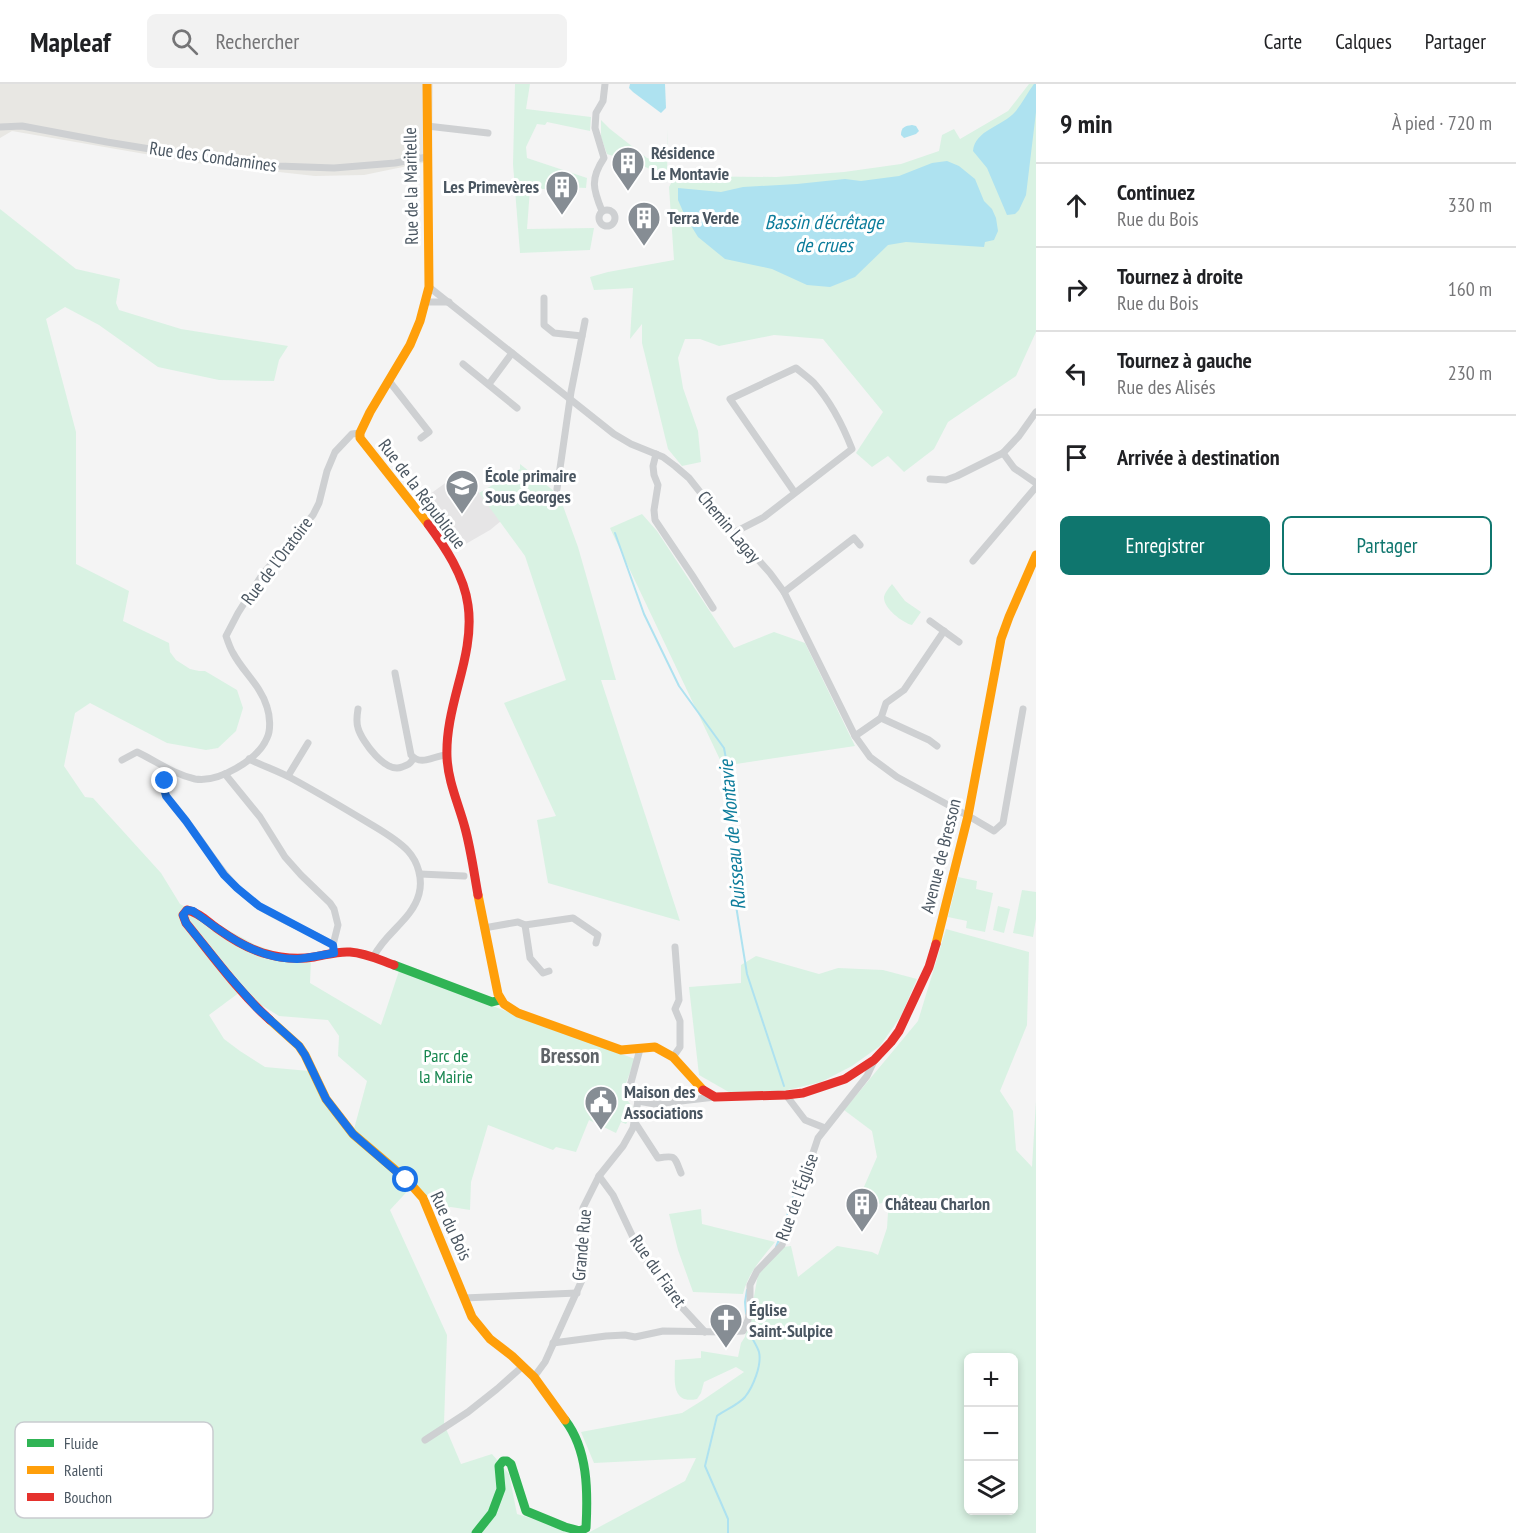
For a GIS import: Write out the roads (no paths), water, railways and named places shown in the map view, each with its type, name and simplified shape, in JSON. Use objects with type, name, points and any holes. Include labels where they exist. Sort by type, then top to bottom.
[{"type":"street","name":"Rue de la Maritelle","points":[[427,84],[429,287]]},
{"type":"street","points":[[602,211],[593,189],[596,173],[604,158],[595,128],[596,112],[603,100],[605,84]]},
{"type":"street","name":"Rue des Condamines","points":[[0,127],[22,126],[199,157],[278,166],[334,168],[395,163],[427,157]]},
{"type":"street","points":[[427,126],[488,133]]},
{"type":"street","name":"Chemin Lagay","points":[[429,287],[614,434],[656,454],[689,478],[784,592],[855,736],[870,757],[897,777],[994,831],[1003,823],[1023,709]]},
{"type":"street","name":"Rue de la République","points":[[429,287],[426,302],[406,352],[360,433],[360,438],[443,546],[456,569],[467,602],[469,624],[467,647],[447,731],[447,755],[452,783],[467,836],[500,1000]]},
{"type":"street","points":[[544,298],[544,325],[554,333],[582,336]]},
{"type":"street","points":[[426,302],[449,302]]},
{"type":"street","points":[[557,489],[585,321]]},
{"type":"street","points":[[489,384],[512,353]]},
{"type":"street","points":[[463,364],[517,408]]},
{"type":"street","points":[[733,533],[764,517],[852,449],[842,424],[824,395],[796,368],[730,399],[795,493]]},
{"type":"street","points":[[389,381],[429,432],[421,438]]},
{"type":"street","points":[[930,479],[946,480],[957,477],[1004,453],[1036,412]]},
{"type":"street","name":"Rue de l'Oratoire","points":[[122,760],[137,752],[174,772],[197,779],[211,778],[225,774],[260,749],[268,738],[270,723],[268,709],[262,693],[233,654],[226,636],[262,575],[313,515],[335,452],[352,434],[360,433]]},
{"type":"street","points":[[973,561],[1036,485],[1014,468],[1004,453]]},
{"type":"street","points":[[656,454],[653,466],[658,485],[654,510],[655,520],[713,608]]},
{"type":"street","points":[[784,592],[855,538],[860,545]]},
{"type":"street","name":"Avenue de Bresson","points":[[715,1097],[786,1095],[824,1088],[845,1079],[874,1060],[899,1031],[929,967],[938,940],[968,816],[1001,639],[1036,555]]},
{"type":"street","points":[[930,621],[959,642]]},
{"type":"street","points":[[855,736],[881,718],[886,703],[904,690],[944,631]]},
{"type":"street","points":[[358,709],[358,731],[375,754],[387,766],[398,769],[411,764],[413,759],[395,673]]},
{"type":"street","points":[[881,718],[938,746]]},
{"type":"street","points":[[288,776],[308,743]]},
{"type":"street","points":[[413,759],[421,761],[447,755]]},
{"type":"street","points":[[249,759],[288,776],[374,826],[406,849],[413,857],[420,874],[420,893],[404,921],[374,956]]},
{"type":"street","points":[[174,772],[167,778],[165,784],[166,796],[231,882],[259,906],[333,949],[338,925],[334,909],[285,857],[260,817],[225,774]]},
{"type":"street","points":[[420,874],[464,876]]},
{"type":"street","name":"Rue du Bois","points":[[476,1533],[492,1513],[501,1489],[499,1466],[503,1461],[511,1464],[526,1511],[565,1527],[580,1531],[586,1528],[588,1510],[586,1481],[577,1438],[534,1377],[490,1339],[472,1317],[423,1198],[406,1180],[353,1134],[326,1099],[299,1046],[257,1008],[186,923],[183,915],[187,910],[193,911],[246,947],[263,954],[294,959],[308,958],[333,949],[374,956],[492,1002],[500,1000]]},
{"type":"street","points":[[484,928],[518,922],[525,925],[573,918],[598,935],[596,943]]},
{"type":"street","points":[[525,925],[530,958],[543,972],[549,971]]},
{"type":"street","points":[[673,1057],[680,1047],[680,1021],[675,1009],[679,1000],[675,947]]},
{"type":"street","points":[[500,1000],[518,1012],[621,1050],[655,1047],[673,1057],[701,1089],[715,1097]]},
{"type":"street","name":"Grande Rue","points":[[534,1377],[541,1370],[582,1280],[583,1208],[599,1176],[623,1146],[633,1128],[638,1101],[630,1086],[640,1049]]},
{"type":"street","name":"Rue de l'Église","points":[[553,1343],[606,1336],[634,1337],[663,1331],[743,1331],[750,1308],[750,1285],[757,1271],[782,1245],[818,1138],[867,1076],[874,1060]]},
{"type":"street","points":[[786,1095],[805,1120],[825,1128]]},
{"type":"street","points":[[638,1101],[654,1104],[715,1097]]},
{"type":"street","points":[[634,1121],[658,1158],[671,1156],[675,1158],[681,1173]]},
{"type":"street","name":"Rue du Fiaret","points":[[599,1176],[613,1195],[639,1250],[679,1304],[705,1332]]},
{"type":"street","points":[[464,1298],[577,1293]]},
{"type":"street","points":[[425,1440],[468,1412],[523,1366]]},
{"type":"water","points":[[630,84],[665,84],[666,108],[661,113],[633,92],[629,88]]},
{"type":"water","points":[[1036,84],[1036,112],[1026,195],[1019,210],[1015,214],[1007,215],[987,168],[973,151],[975,144],[984,133],[1015,112]]},
{"type":"water","points":[[905,126],[916,126],[919,131],[904,138],[901,132]]},
{"type":"water","name":"Bassin d'écrêtage de crues","points":[[947,161],[959,166],[975,179],[984,201],[992,209],[996,218],[998,231],[994,240],[985,242],[984,247],[906,242],[888,245],[855,277],[830,287],[807,285],[772,269],[725,259],[698,237],[678,200],[678,188],[721,192],[743,187],[845,179],[861,181],[899,176],[932,163]]},
{"type":"waterway","name":"Ruisseau de Montavie","points":[[615,533],[644,614],[679,686],[724,748],[732,791],[733,887],[747,974],[784,1086]]},
{"type":"waterway","name":"Ruisseau de Montavie","points":[[776,1247],[803,1166]]},
{"type":"waterway","name":"Ruisseau de Montavie","points":[[746,1314],[747,1290]]},
{"type":"waterway","name":"Ruisseau de Montavie","points":[[728,1533],[728,1519],[705,1466],[717,1416],[745,1397],[756,1376],[760,1357],[748,1326]]},
{"type":"place","name":"Résidence Le Montavie","points":[[628,192]]},
{"type":"place","name":"Les Primevères","points":[[562,216]]},
{"type":"place","name":"Terra Verde","points":[[644,247]]},
{"type":"place","name":"École primaire Sous Georges","points":[[462,515]]},
{"type":"place","name":"Maison des Associations","points":[[601,1131]]},
{"type":"place","name":"Château Charlon","points":[[862,1233]]},
{"type":"place","name":"Église Saint-Sulpice","points":[[726,1349]]},
{"type":"district","name":"Bresson","points":[[570,1056]]},
{"type":"park label","name":"Parc de la Mairie","points":[[446,1066]]}]
